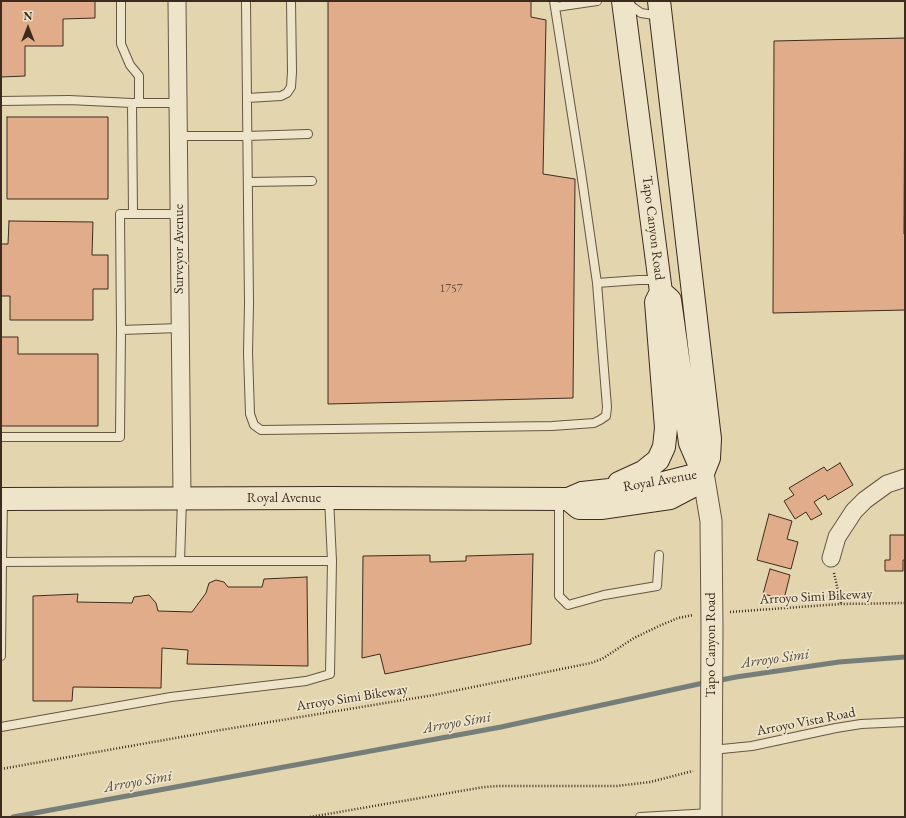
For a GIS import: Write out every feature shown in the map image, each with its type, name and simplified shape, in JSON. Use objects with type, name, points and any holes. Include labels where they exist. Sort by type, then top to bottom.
[{"type":"main road","name":"Tapo Canyon Road","points":[[624,1],[661,286],[670,300],[690,443],[704,473]]},
{"type":"main road","name":"Tapo Canyon Road","points":[[660,9],[710,439],[709,458],[704,473]]},
{"type":"main road","points":[[601,490],[643,472],[658,460],[664,447],[666,428],[656,302],[661,286]]},
{"type":"main road","name":"Royal Avenue","points":[[2,499],[563,499],[582,493],[601,490],[656,485],[704,473]]},
{"type":"main road","name":"Royal Avenue","points":[[563,499],[579,508],[601,508],[670,498],[691,487],[704,473]]},
{"type":"street","name":"Surveyor Avenue","points":[[177,1],[182,498]]},
{"type":"street","name":"Tapo Canyon Road","points":[[704,473],[711,521],[711,815]]},
{"type":"street","points":[[831,558],[838,537],[854,511],[865,500],[888,484],[905,478]]},
{"type":"lane","points":[[120,1],[121,44],[130,65],[139,76],[136,103],[133,214]]},
{"type":"lane","points":[[246,1],[248,352],[250,414],[254,425],[261,430],[552,426],[594,423],[606,416],[607,407],[597,283],[555,4],[597,1]]},
{"type":"lane","points":[[247,98],[281,96],[287,93],[290,87],[292,72],[291,1]]},
{"type":"lane","points":[[624,1],[641,13],[660,9]]},
{"type":"lane","points":[[1,101],[69,100],[178,103]]},
{"type":"lane","points":[[179,136],[308,134]]},
{"type":"lane","points":[[248,182],[312,181]]},
{"type":"lane","points":[[1,437],[120,437],[120,214],[179,214]]},
{"type":"lane","points":[[597,283],[639,280],[661,286]]},
{"type":"lane","points":[[120,330],[180,328]]},
{"type":"lane","points":[[180,561],[182,498]]},
{"type":"lane","points":[[1,727],[171,697],[306,681],[330,674],[332,561],[329,498]]},
{"type":"lane","points":[[1,656],[2,499]]},
{"type":"lane","points":[[563,499],[559,596],[568,605],[604,595],[657,586],[659,555]]},
{"type":"lane","points":[[1,562],[332,561]]},
{"type":"lane","name":"Arroyo Vista Road","points":[[711,741],[752,746],[861,724],[905,722]]},
{"type":"lane","points":[[640,817],[711,815]]},
{"type":"path","points":[[831,558],[841,604]]},
{"type":"path","name":"Arroyo Simi Bikeway","points":[[729,612],[841,604],[905,603]]},
{"type":"path","name":"Arroyo Simi Bikeway","points":[[1,769],[208,732],[434,695],[591,662],[602,659],[634,638],[659,626],[678,618],[696,615]]},
{"type":"path","points":[[310,817],[484,787],[617,786],[650,782],[692,771],[711,771]]},
{"type":"building","points":[[1,1],[95,1],[95,18],[63,19],[63,46],[25,46],[25,76],[1,77]]},
{"type":"building","points":[[328,1],[531,1],[531,17],[546,20],[543,174],[575,179],[573,398],[328,404]]},
{"type":"building","points":[[905,38],[905,310],[773,313],[774,41]]},
{"type":"building","points":[[7,117],[108,117],[108,199],[7,199]]},
{"type":"building","points":[[9,221],[93,222],[92,255],[108,255],[108,289],[93,289],[93,320],[10,320],[10,296],[1,296],[1,244],[8,244]]},
{"type":"building","points":[[1,337],[18,337],[18,354],[98,354],[98,426],[1,426]]},
{"type":"building","points":[[840,463],[853,485],[828,500],[825,495],[814,502],[822,514],[811,520],[806,512],[795,519],[784,501],[794,495],[789,488],[824,467],[827,471]]},
{"type":"building","points":[[769,514],[792,521],[787,539],[798,542],[791,569],[757,560]]},
{"type":"building","points":[[890,535],[905,535],[905,560],[903,560],[903,571],[885,571],[885,560],[890,560]]},
{"type":"building","points":[[533,554],[531,644],[385,674],[380,654],[362,658],[363,556],[430,555],[430,562],[466,561],[466,556]]},
{"type":"building","points":[[770,569],[790,575],[784,599],[763,594]]},
{"type":"building","points":[[307,577],[308,666],[187,664],[188,650],[162,648],[161,688],[73,687],[72,701],[33,701],[33,596],[78,594],[77,602],[132,603],[134,597],[149,595],[156,603],[158,611],[192,612],[206,593],[209,583],[216,580],[224,582],[228,587],[262,587],[264,579]]},
{"type":"waterway","name":"Arroyo Simi","points":[[716,681],[839,662],[905,657]]},
{"type":"waterway","name":"Arroyo Simi","points":[[13,817],[501,727],[708,682]]}]
